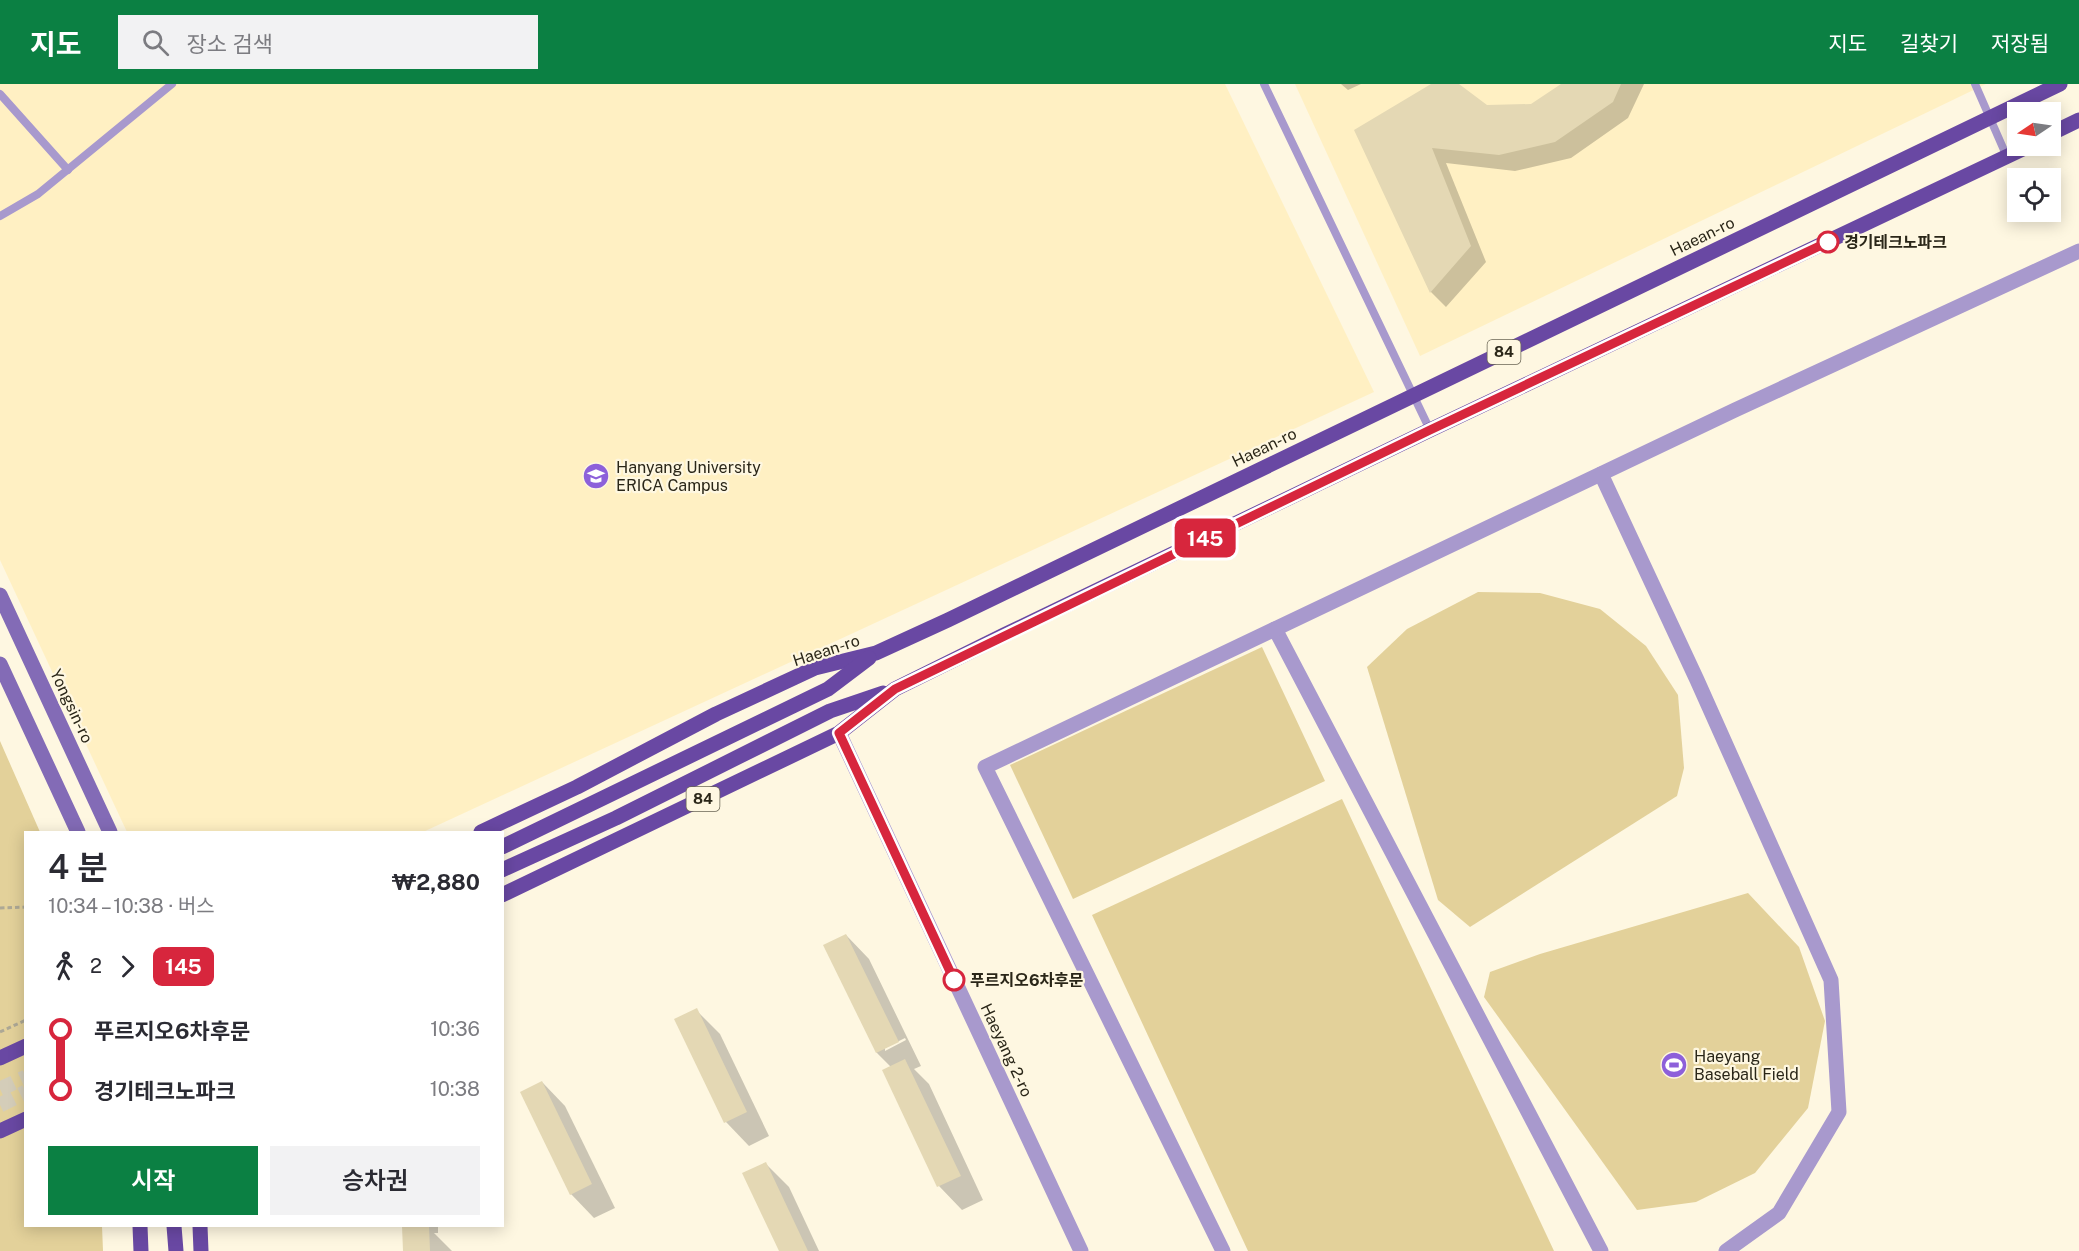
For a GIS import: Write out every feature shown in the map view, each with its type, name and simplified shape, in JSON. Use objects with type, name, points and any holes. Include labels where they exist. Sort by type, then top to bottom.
[{"type":"main road","name":"Haean-ro","points":[[482,831],[577,787],[716,714],[815,668],[876,653],[958,615],[2060,84]]},
{"type":"main road","points":[[2061,129],[2079,120]]},
{"type":"main road","name":"84","points":[[504,894],[839,733],[895,689],[1430,430],[2007,157]]},
{"type":"main road","name":"Yongsin-ro","points":[[0,595],[110,831]]},
{"type":"main road","points":[[504,846],[828,689],[876,653]]},
{"type":"main road","points":[[0,664],[78,831]]},
{"type":"main road","points":[[504,869],[616,818],[830,711],[895,689]]},
{"type":"main road","points":[[0,1058],[24,1047]]},
{"type":"main road","points":[[0,1131],[24,1120]]},
{"type":"main road","points":[[140,1227],[141,1251]]},
{"type":"main road","points":[[174,1227],[176,1251]]},
{"type":"main road","points":[[200,1227],[201,1251]]},
{"type":"street","points":[[1223,1251],[985,767],[1601,474],[2079,251]]},
{"type":"street","points":[[1601,474],[1697,680],[1831,980],[1839,1112],[1779,1213],[1726,1251]]},
{"type":"street","points":[[1275,629],[1601,1251]]},
{"type":"street","name":"Haeyang 2-ro","points":[[839,733],[1081,1251]]},
{"type":"lane","points":[[0,216],[38,194],[172,84]]},
{"type":"lane","points":[[1264,84],[1430,430]]},
{"type":"lane","points":[[1975,84],[2007,157]]},
{"type":"lane","points":[[1,97],[68,170]]},
{"type":"path","points":[[0,908],[24,907]]},
{"type":"path","points":[[0,1032],[24,1021]]},
{"type":"shaded area","name":"Hanyang University ERICA Campus","points":[[0,84],[1225,84],[1374,392],[425,831],[127,831],[0,560]]},
{"type":"shaded area","points":[[1295,84],[1986,84],[1420,356]]},
{"type":"shaded area","points":[[1478,592],[1540,593],[1600,609],[1646,646],[1678,695],[1684,768],[1677,796],[1470,927],[1438,900],[1367,667],[1407,629]]},
{"type":"shaded area","points":[[1262,647],[1325,781],[1073,899],[1010,765]]},
{"type":"shaded area","points":[[0,741],[40,831],[24,831],[24,1227],[102,1227],[103,1251],[0,1251]]},
{"type":"shaded area","points":[[1342,799],[1554,1251],[1248,1251],[1092,915]]},
{"type":"shaded area","name":"Haeyang Baseball Field","points":[[1748,893],[1799,947],[1825,1021],[1808,1108],[1755,1173],[1696,1202],[1637,1210],[1484,997],[1490,972],[1540,954]]},
{"type":"building","points":[[1431,84],[1459,84],[1487,105],[1531,104],[1561,84],[1621,84],[1613,102],[1555,142],[1499,155],[1432,148],[1471,246],[1430,293],[1354,130]]},
{"type":"building","points":[[846,934],[899,1042],[876,1053],[823,945]]},
{"type":"building","points":[[697,1008],[747,1112],[724,1123],[674,1019]]},
{"type":"building","points":[[905,1059],[961,1176],[937,1187],[882,1070]]},
{"type":"building","points":[[542,1081],[592,1184],[570,1195],[520,1092]]},
{"type":"building","points":[[766,1162],[808,1251],[779,1251],[742,1173]]},
{"type":"building","points":[[402,1227],[429,1227],[430,1251],[403,1251]]},
{"type":"tunnel","points":[[0,1089],[24,1078]]},
{"type":"tunnel","points":[[0,1105],[24,1093]]},
{"type":"bus line","name":"145","points":[[954,980],[839,733],[895,689],[1430,430],[1828,242]]},
{"type":"place","name":"경기테크노파크","points":[[1828,242]]},
{"type":"place","name":"Hanyang University ERICA Campus","points":[[596,476]]},
{"type":"place","name":"푸르지오6차후문","points":[[954,980]]},
{"type":"place","name":"Haeyang Baseball Field","points":[[1674,1065]]}]
